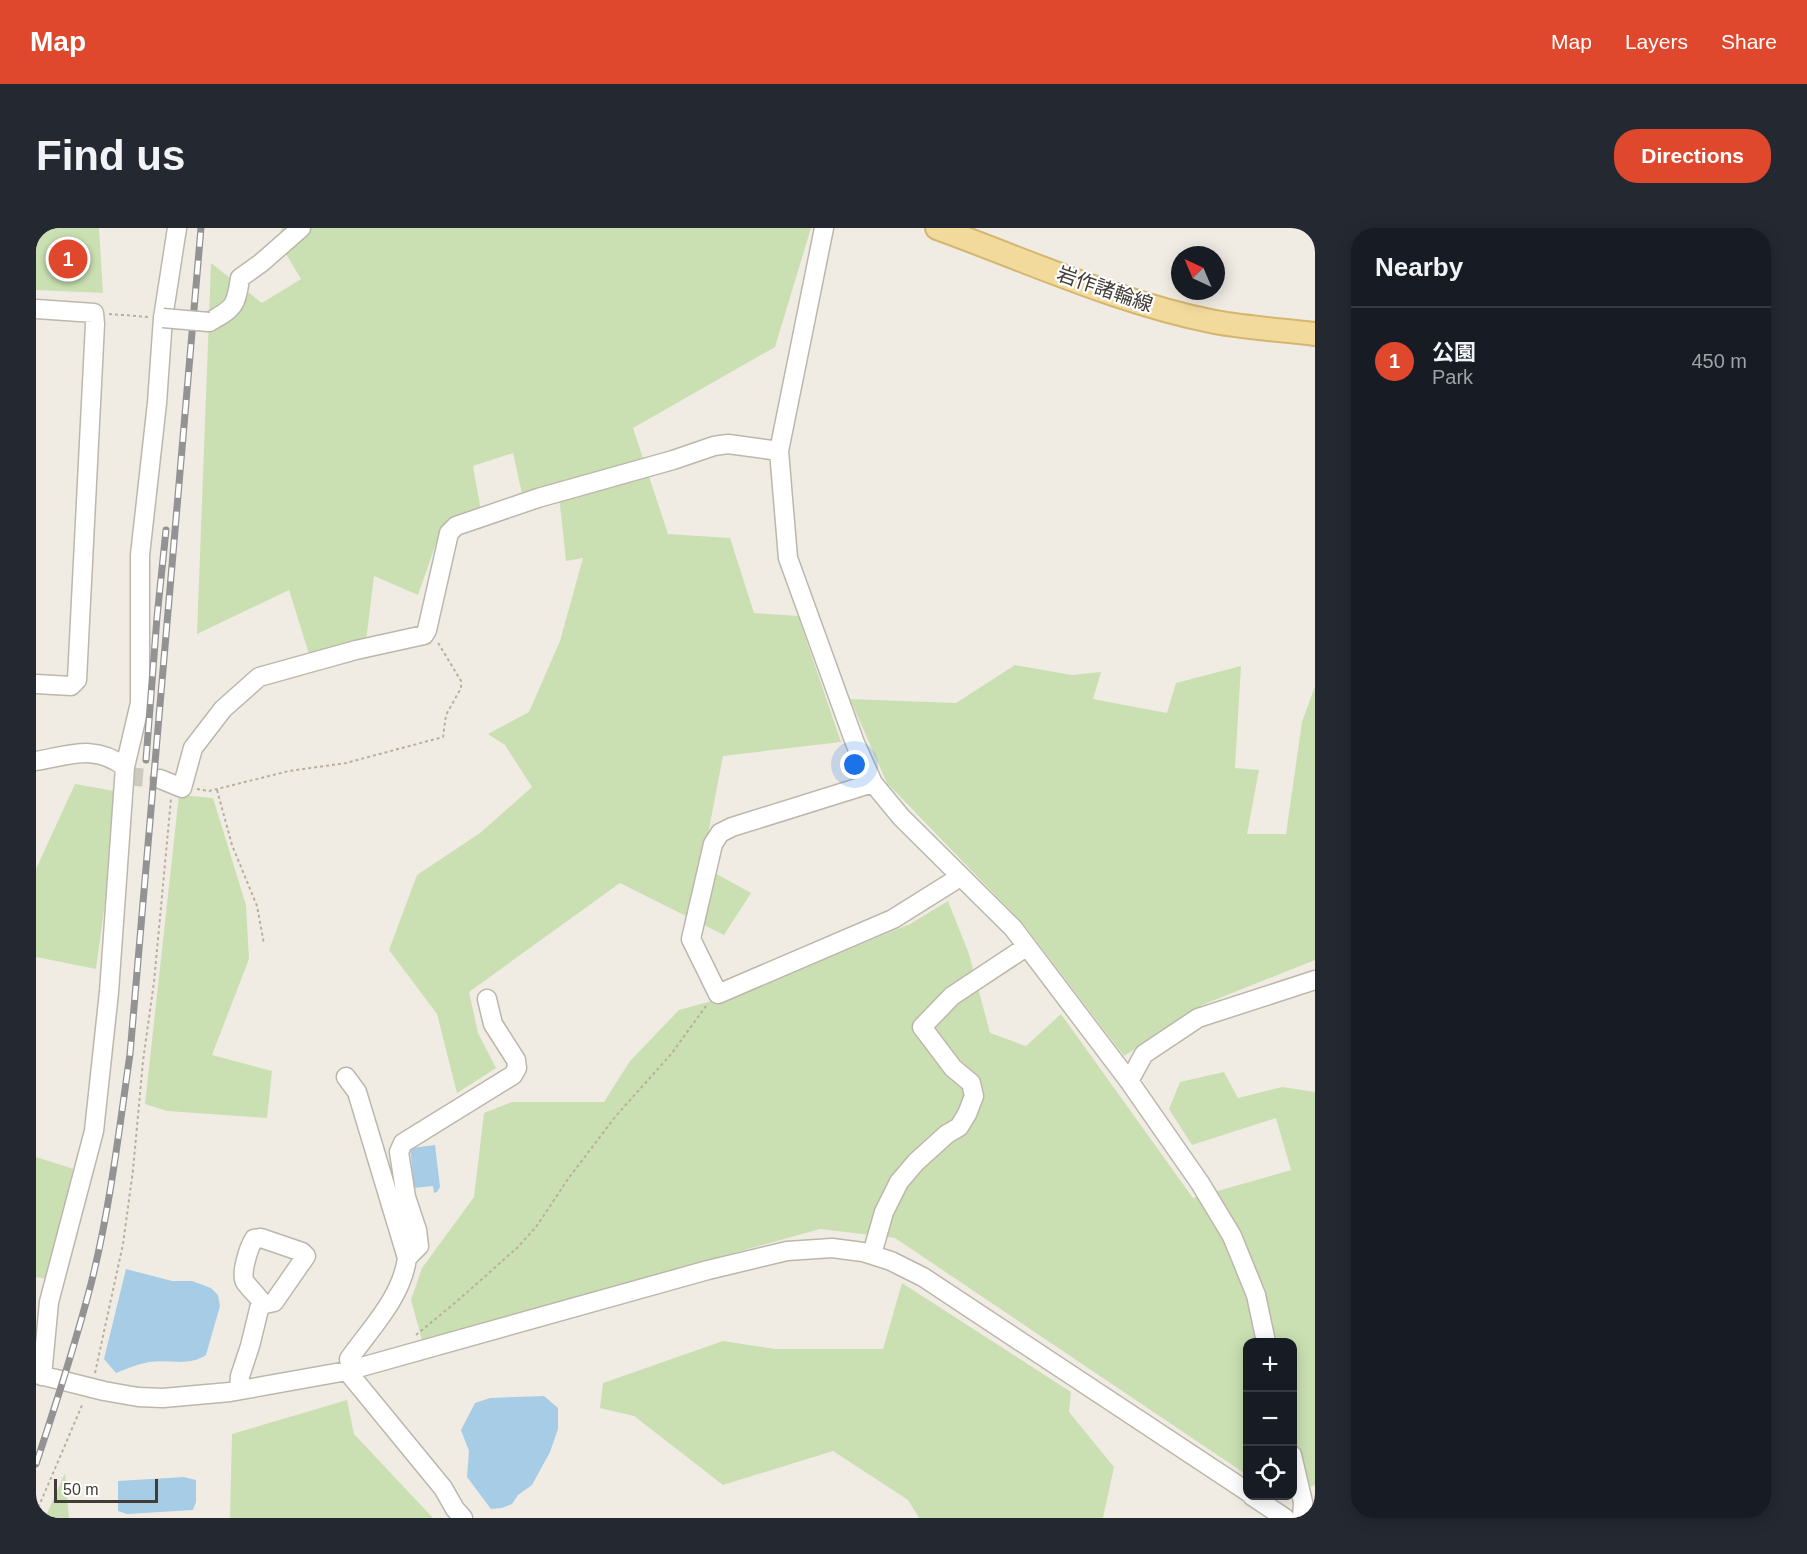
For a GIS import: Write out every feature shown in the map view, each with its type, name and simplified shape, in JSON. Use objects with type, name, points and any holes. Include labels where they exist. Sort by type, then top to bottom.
[{"type":"main road","name":"岩作諸輪線","points":[[937,228],[1094,287],[1160,308],[1215,322],[1315,334]]},
{"type":"street","points":[[177,228],[163,318],[157,403],[140,555],[140,703],[125,767],[109,992],[94,1131],[49,1302],[39,1375],[122,1395],[163,1398],[239,1390],[349,1370],[708,1269],[787,1251],[832,1248],[872,1254],[923,1277],[1243,1489]]},
{"type":"street","points":[[163,318],[209,322],[227,312],[237,301],[240,278],[301,228]]},
{"type":"street","points":[[824,228],[779,451],[788,558],[855,743],[873,783],[901,817],[1012,928],[1129,1081],[1200,1183],[1232,1236],[1256,1295],[1265,1338]]},
{"type":"street","points":[[36,309],[94,313],[77,680],[71,686],[36,684]]},
{"type":"street","points":[[172,784],[193,748],[223,709],[259,677],[356,650],[424,635],[449,533],[456,526],[538,498],[673,460],[714,446],[728,444],[779,451]]},
{"type":"street","points":[[36,761],[99,753],[113,758],[125,767]]},
{"type":"street","points":[[873,783],[720,832],[713,844],[691,939],[718,994],[893,919],[960,877]]},
{"type":"street","points":[[872,1254],[887,1205],[899,1182],[916,1162],[959,1126],[968,1114],[974,1096],[971,1083],[952,1068],[922,1027],[957,992],[1026,947]]},
{"type":"street","points":[[1129,1081],[1144,1054],[1198,1018],[1315,980]]},
{"type":"street","points":[[406,1258],[419,1246],[417,1230],[406,1197],[399,1152],[403,1143],[513,1075],[517,1068],[516,1060],[493,1024],[487,999]]},
{"type":"street","points":[[346,1077],[357,1092],[406,1258],[404,1275],[396,1293],[349,1359],[349,1370],[463,1518]]},
{"type":"street","points":[[239,1390],[240,1376],[261,1301]]},
{"type":"street","points":[[1297,1474],[1303,1502],[1302,1518]]},
{"type":"street","points":[[1258,1500],[1285,1518]]},
{"type":"path","points":[[94,313],[163,318]]},
{"type":"path","points":[[36,1513],[91,1387],[124,1233],[154,982],[172,784],[209,791],[289,771],[346,763],[443,737],[446,715],[461,688],[461,681],[436,638],[427,630]]},
{"type":"path","points":[[216,789],[232,845],[262,922],[264,944]]},
{"type":"path","points":[[412,1338],[517,1248],[536,1227],[568,1179],[615,1117],[672,1053],[707,1005],[718,994]]},
{"type":"green space","points":[[36,228],[99,228],[103,293],[36,290]]},
{"type":"green space","points":[[282,228],[811,228],[775,347],[633,428],[668,534],[730,538],[754,613],[798,616],[841,742],[723,756],[702,866],[751,893],[724,935],[620,883],[469,992],[478,1033],[496,1068],[457,1093],[437,1014],[389,950],[417,875],[480,833],[532,787],[505,745],[488,734],[529,712],[560,641],[583,558],[566,561],[558,486],[523,498],[513,453],[473,466],[481,511],[440,532],[418,595],[374,576],[366,641],[309,654],[289,590],[197,634],[211,263],[262,303],[301,279],[277,239]]},
{"type":"green space","points":[[1015,665],[1072,675],[1101,672],[1093,699],[1167,713],[1176,683],[1241,666],[1235,768],[1259,770],[1247,834],[1286,834],[1302,722],[1315,686],[1315,960],[1202,1005],[1124,1056],[1024,925],[887,783],[850,699],[956,703]]},
{"type":"green space","points":[[75,784],[120,792],[96,969],[36,957],[36,869]]},
{"type":"green space","points":[[179,795],[213,798],[246,905],[249,959],[212,1055],[272,1071],[267,1118],[167,1111],[145,1104]]},
{"type":"green space","points":[[948,901],[969,954],[990,1033],[1026,1046],[1061,1014],[1193,1198],[1291,1170],[1276,1118],[1192,1145],[1169,1109],[1180,1082],[1224,1072],[1238,1098],[1282,1087],[1315,1092],[1315,1485],[1297,1492],[1297,1338],[1243,1338],[1243,1472],[895,1238],[820,1229],[422,1340],[411,1300],[422,1268],[474,1197],[484,1113],[512,1102],[604,1102],[630,1061],[679,1010],[748,991],[910,924]]},
{"type":"green space","points":[[36,1157],[80,1171],[51,1280],[36,1277]]},
{"type":"green space","points":[[902,1283],[1071,1392],[1069,1412],[1114,1467],[1103,1518],[919,1518],[908,1500],[833,1451],[723,1485],[634,1416],[600,1408],[603,1383],[723,1341],[775,1349],[883,1349]]},
{"type":"green space","points":[[347,1400],[354,1434],[433,1518],[230,1518],[232,1434]]},
{"type":"green space","points":[[65,1473],[69,1518],[45,1518]]},
{"type":"water","points":[[435,1145],[440,1187],[434,1193],[433,1186],[414,1188],[410,1147]]},
{"type":"water","points":[[126,1269],[172,1281],[192,1281],[211,1288],[218,1295],[220,1306],[206,1355],[185,1362],[149,1362],[116,1373],[104,1359]]},
{"type":"water","points":[[544,1396],[558,1408],[558,1429],[550,1452],[532,1485],[518,1495],[512,1504],[491,1509],[467,1477],[469,1451],[461,1430],[475,1403],[490,1398]]},
{"type":"water","points":[[184,1477],[196,1480],[196,1502],[193,1510],[127,1514],[118,1511],[118,1481]]},
{"type":"tunnel","points":[[125,776],[160,779]]},
{"type":"railway","points":[[36,1464],[72,1352],[98,1256],[114,1169],[130,1054],[201,228]]},
{"type":"railway","points":[[146,760],[166,530]]},
{"type":"place","name":"公園","points":[[68,259]]}]
